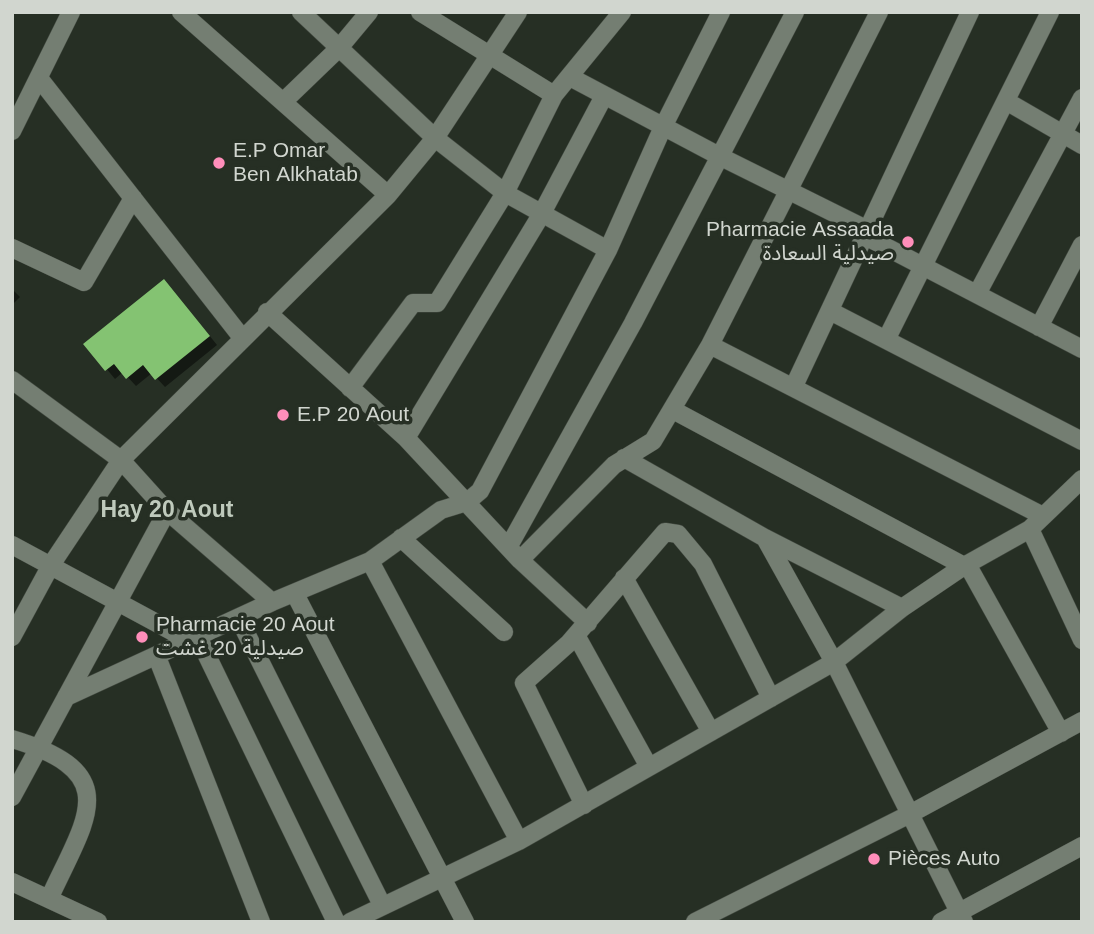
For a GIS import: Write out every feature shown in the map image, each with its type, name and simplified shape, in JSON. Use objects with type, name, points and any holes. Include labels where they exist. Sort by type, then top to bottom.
[{"type":"street","points":[[181,12],[388,194]]},
{"type":"street","points":[[301,12],[435,138],[505,193],[608,250]]},
{"type":"street","points":[[284,101],[339,48],[369,12]]},
{"type":"street","points":[[419,12],[554,95]]},
{"type":"street","points":[[12,637],[51,565],[121,460],[388,194],[435,138],[519,12]]},
{"type":"street","points":[[350,388],[413,303],[437,303],[505,193],[554,95],[622,12]]},
{"type":"street","points":[[66,697],[158,657],[272,602],[370,561],[441,510],[467,502],[488,478],[608,250],[663,127],[721,12]]},
{"type":"street","points":[[515,553],[795,12]]},
{"type":"street","points":[[515,553],[605,473],[653,441],[710,345],[879,12]]},
{"type":"street","points":[[794,386],[970,12]]},
{"type":"street","points":[[886,340],[1050,12]]},
{"type":"street","points":[[12,131],[68,13]]},
{"type":"street","points":[[570,77],[1082,349]]},
{"type":"street","points":[[39,78],[243,339]]},
{"type":"street","points":[[406,438],[541,215],[604,96]]},
{"type":"street","points":[[977,294],[1082,98]]},
{"type":"street","points":[[1006,101],[1082,145]]},
{"type":"street","points":[[12,247],[84,282],[133,198]]},
{"type":"street","points":[[1039,327],[1082,245]]},
{"type":"street","points":[[830,311],[1082,441]]},
{"type":"street","points":[[267,312],[406,438],[515,553],[582,629],[649,768]]},
{"type":"street","points":[[710,345],[794,386],[1036,523],[1082,639]]},
{"type":"street","points":[[12,380],[121,460],[167,511],[272,602]]},
{"type":"street","points":[[673,410],[965,565],[1061,733]]},
{"type":"street","points":[[624,458],[765,538],[902,608]]},
{"type":"street","points":[[350,922],[519,841],[834,662],[902,608],[965,565],[1036,523],[1082,480]]},
{"type":"street","points":[[12,797],[167,511]]},
{"type":"street","points":[[584,805],[524,683],[582,629],[665,532],[678,534],[714,584],[771,698]]},
{"type":"street","points":[[401,538],[504,632]]},
{"type":"street","points":[[765,538],[834,662],[908,815],[962,917]]},
{"type":"street","points":[[12,545],[194,639],[336,922]]},
{"type":"street","points":[[370,561],[519,841]]},
{"type":"street","points":[[624,578],[711,732]]},
{"type":"street","points":[[295,594],[465,922]]},
{"type":"street","points":[[239,619],[382,905]]},
{"type":"street","points":[[158,657],[261,922]]},
{"type":"street","points":[[695,922],[908,815],[1082,721]]},
{"type":"street","points":[[12,739],[59,756],[84,781],[90,807],[49,899]]},
{"type":"street","points":[[941,922],[962,917],[1082,846]]},
{"type":"street","points":[[12,882],[97,922]]},
{"type":"building","points":[[164,279],[210,336],[155,380],[143,365],[126,379],[114,364],[105,371],[83,344]]},
{"type":"place","name":"E.P Omar Ben Alkhatab","points":[[219,163]]},
{"type":"place","name":"Pharmacie Assaada صيدلية السعادة","points":[[908,242]]},
{"type":"place","name":"E.P 20 Aout","points":[[283,415]]},
{"type":"place","name":"Pharmacie 20 Aout صيدلية 20 غشت","points":[[142,637]]},
{"type":"place","name":"Pièces Auto","points":[[874,859]]},
{"type":"district","name":"Hay 20 Aout","points":[[167,511]]}]
